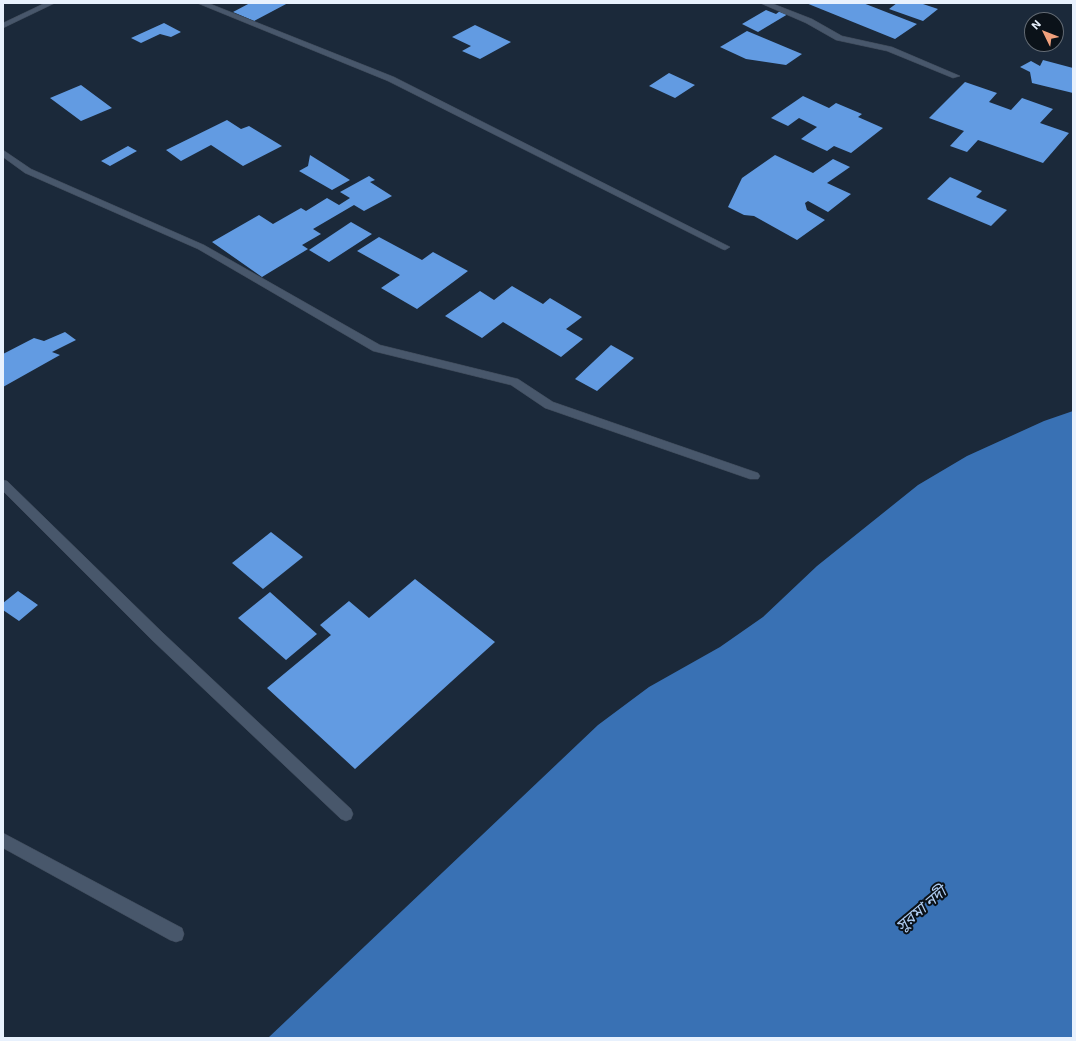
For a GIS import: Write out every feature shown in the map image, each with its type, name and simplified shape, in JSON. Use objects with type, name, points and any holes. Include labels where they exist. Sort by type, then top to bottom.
[{"type":"street","points":[[3,26],[51,3]]},
{"type":"street","points":[[201,3],[391,79],[725,247]]},
{"type":"street","points":[[764,3],[809,21],[839,38],[889,49],[956,76]]},
{"type":"street","points":[[3,153],[28,171],[201,247],[377,348],[514,382],[549,405],[754,476]]},
{"type":"street","points":[[3,484],[158,637],[346,814]]},
{"type":"street","points":[[3,840],[176,934]]},
{"type":"water","name":"সুরমা নদী","points":[[1073,411],[1073,1038],[268,1038],[598,725],[649,687],[720,647],[763,617],[817,566],[918,485],[967,456],[1044,421]]},
{"type":"building","points":[[250,3],[288,3],[254,21],[233,12]]},
{"type":"building","points":[[806,3],[863,3],[917,24],[895,39]]},
{"type":"building","points":[[897,3],[920,3],[938,9],[923,21],[889,9]]},
{"type":"building","points":[[766,10],[776,14],[780,11],[788,14],[758,32],[742,24]]},
{"type":"building","points":[[164,23],[181,32],[171,37],[160,34],[141,43],[131,38]]},
{"type":"building","points":[[475,25],[511,42],[480,59],[462,51],[471,46],[452,37]]},
{"type":"building","points":[[747,31],[802,54],[786,65],[746,59],[720,47]]},
{"type":"building","points":[[1043,60],[1073,68],[1073,93],[1032,83],[1030,72],[1020,67],[1031,61],[1040,66]]},
{"type":"building","points":[[669,73],[695,85],[675,98],[649,86]]},
{"type":"building","points":[[965,82],[997,93],[989,102],[1011,110],[1022,98],[1053,109],[1040,123],[1069,133],[1043,163],[978,140],[967,152],[950,146],[964,131],[929,118]]},
{"type":"building","points":[[81,85],[112,108],[81,121],[50,98]]},
{"type":"building","points":[[803,96],[829,108],[836,103],[862,114],[858,117],[883,128],[851,153],[834,146],[827,151],[801,139],[817,127],[799,118],[788,126],[771,118]]},
{"type":"building","points":[[227,120],[241,129],[249,126],[282,146],[243,166],[211,145],[181,161],[166,150]]},
{"type":"building","points":[[128,146],[137,151],[110,166],[101,161]]},
{"type":"building","points":[[310,155],[350,180],[332,190],[299,171],[308,166]]},
{"type":"building","points":[[775,155],[813,173],[833,159],[850,167],[827,183],[851,194],[828,212],[808,201],[805,203],[807,210],[825,220],[797,240],[754,216],[744,215],[728,207],[742,178]]},
{"type":"building","points":[[369,176],[375,180],[370,182],[392,196],[364,211],[354,205],[313,229],[321,234],[302,245],[308,249],[262,277],[212,242],[259,215],[273,224],[301,208],[306,211],[327,198],[339,205],[350,198],[340,192]]},
{"type":"building","points":[[950,177],[982,191],[976,197],[1007,210],[991,226],[927,199]]},
{"type":"building","points":[[351,222],[372,234],[329,262],[309,250]]},
{"type":"building","points":[[379,237],[422,260],[433,252],[468,271],[417,309],[381,288],[400,275],[357,251]]},
{"type":"building","points":[[512,286],[543,304],[550,298],[582,317],[566,329],[583,339],[561,357],[503,322],[482,338],[445,316],[480,291],[494,300]]},
{"type":"building","points":[[65,332],[76,340],[52,352],[60,355],[3,387],[3,354],[34,338],[44,341]]},
{"type":"building","points":[[611,345],[634,358],[597,391],[575,379]]},
{"type":"building","points":[[271,532],[303,557],[263,589],[232,563]]},
{"type":"building","points":[[415,579],[495,642],[355,769],[267,688],[331,635],[320,625],[349,601],[369,618]]},
{"type":"building","points":[[18,591],[38,605],[19,621],[3,610],[3,603]]},
{"type":"building","points":[[270,592],[317,634],[286,660],[238,618]]}]
